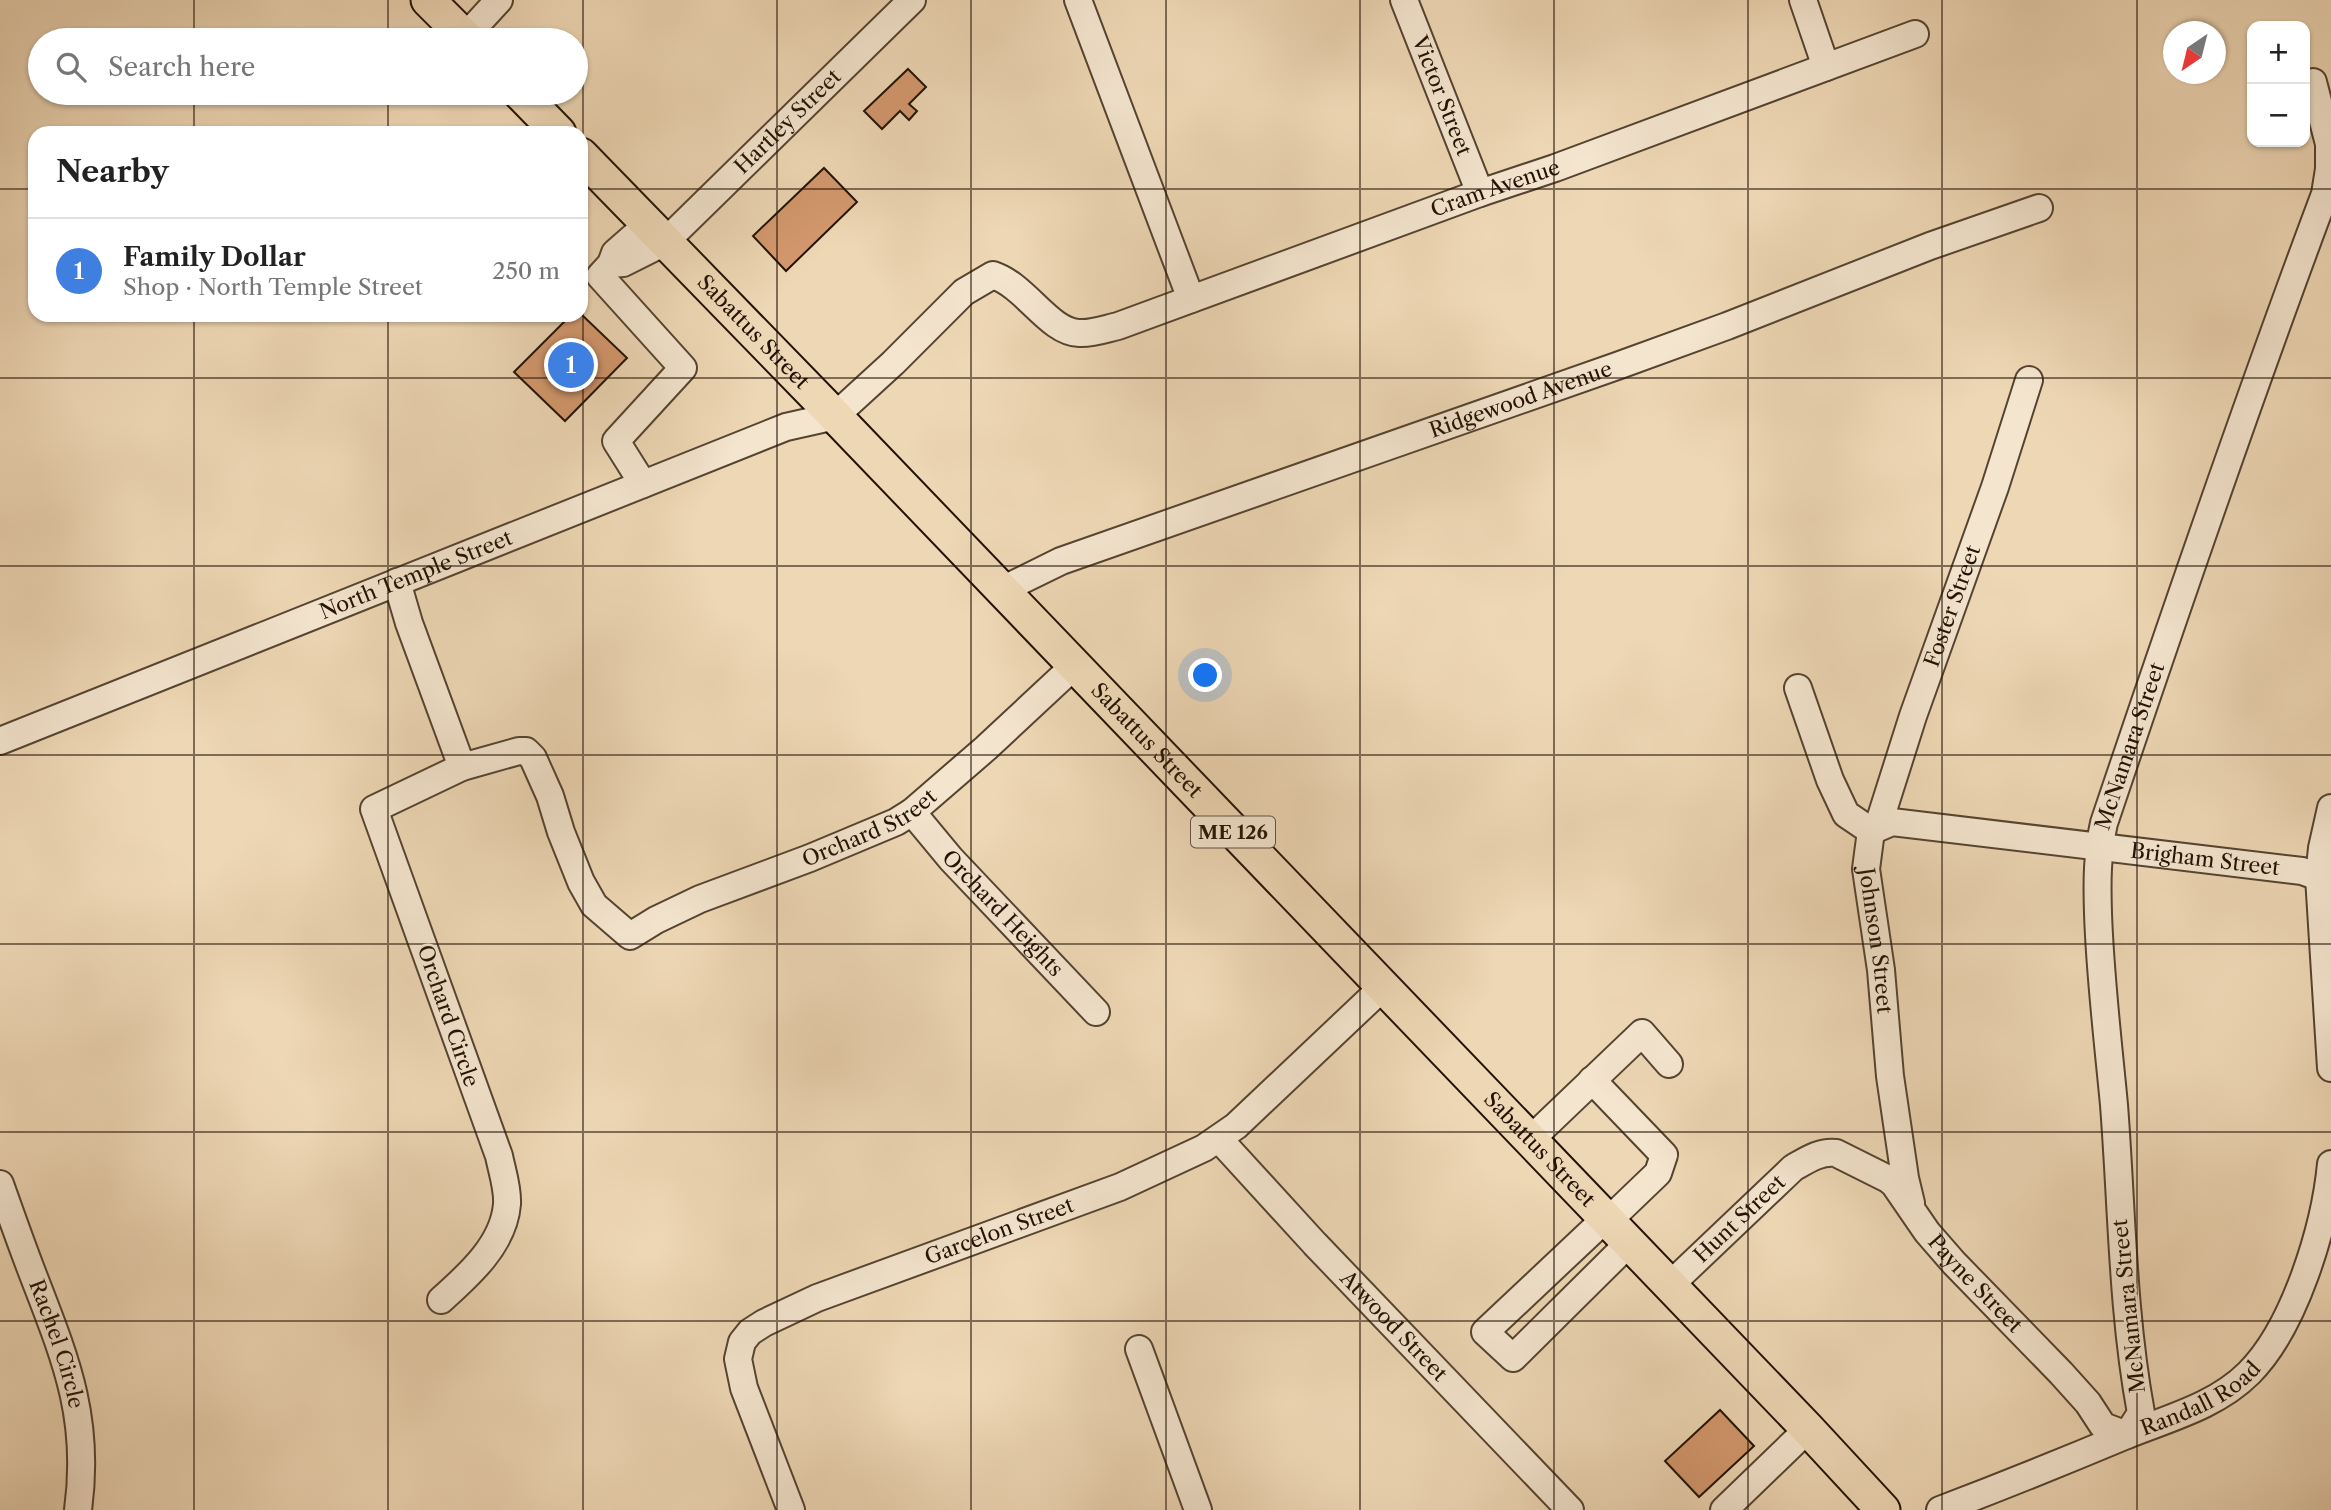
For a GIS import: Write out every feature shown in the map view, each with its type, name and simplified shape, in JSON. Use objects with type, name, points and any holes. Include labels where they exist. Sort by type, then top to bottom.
[{"type":"main road","points":[[429,0],[457,28]]},
{"type":"main road","points":[[532,105],[552,126]]},
{"type":"main road","name":"Sabattus Street","points":[[588,162],[1670,1285],[1883,1510]]},
{"type":"street","points":[[475,28],[499,0]]},
{"type":"street","name":"Hartley Street","points":[[643,484],[616,441],[683,368],[600,276],[611,264],[623,264],[912,0]]},
{"type":"street","points":[[1078,0],[1191,299]]},
{"type":"street","name":"Victor Street","points":[[1404,0],[1480,193]]},
{"type":"street","points":[[1803,0],[1826,66]]},
{"type":"street","name":"Cram Avenue","points":[[835,416],[964,292],[993,275],[1005,279],[1055,324],[1071,332],[1090,333],[1118,326],[1915,34]]},
{"type":"street","name":"McNamara Street","points":[[2127,1435],[2141,1413],[2124,1285],[2114,1108],[2099,944],[2098,848],[2190,566],[2325,194],[2329,144],[2313,82]]},
{"type":"street","name":"Ridgewood Avenue","points":[[1002,590],[1061,561],[1617,366],[1930,246],[2039,208]]},
{"type":"street","name":"Foster Street","points":[[1871,831],[1880,820],[1913,716],[1995,487],[2029,380]]},
{"type":"street","name":"North Temple Street","points":[[0,741],[786,427],[835,416]]},
{"type":"street","points":[[397,582],[409,623],[462,767]]},
{"type":"street","name":"Orchard Street","points":[[630,936],[700,899],[896,822],[912,812],[1074,666]]},
{"type":"street","points":[[1798,688],[1830,780],[1846,814],[1871,831]]},
{"type":"street","name":"Orchard Circle","points":[[441,1300],[471,1273],[488,1251],[503,1219],[507,1204],[506,1190],[499,1156],[374,809],[462,767],[526,751],[533,758],[550,796],[581,882],[594,905],[630,936]]},
{"type":"street","points":[[2331,808],[2322,848],[2331,1069]]},
{"type":"street","name":"Orchard Heights","points":[[912,812],[951,859],[1096,1012]]},
{"type":"street","name":"Brigham Street","points":[[1871,831],[1892,822],[2302,871],[2325,877]]},
{"type":"street","name":"Johnson Street","points":[[1871,831],[1866,869],[1881,970],[1890,1076],[1905,1178],[1916,1215]]},
{"type":"street","name":"Garcelon Street","points":[[791,1510],[744,1388],[738,1359],[742,1342],[750,1332],[764,1322],[817,1298],[1120,1187],[1204,1149],[1236,1126],[1383,987]]},
{"type":"street","points":[[1530,1140],[1642,1033],[1669,1064]]},
{"type":"street","points":[[1592,1080],[1664,1155],[1658,1173],[1513,1358],[1485,1332],[1614,1228]]},
{"type":"street","name":"Atwood Street","points":[[1219,1139],[1315,1244],[1570,1510]]},
{"type":"street","name":"Payne Street","points":[[1813,1156],[1836,1153],[1888,1179],[1927,1232],[2088,1403],[2103,1426],[2127,1435]]},
{"type":"street","name":"Hunt Street","points":[[1670,1285],[1793,1168],[1813,1156]]},
{"type":"street","name":"Randall Road","points":[[1940,1510],[2087,1453],[2230,1390],[2259,1362],[2282,1329],[2306,1271],[2331,1164]]},
{"type":"street","name":"Rachel Circle","points":[[0,1184],[74,1388],[82,1456],[78,1510]]},
{"type":"street","points":[[1139,1349],[1198,1510]]},
{"type":"street","points":[[1724,1510],[1808,1429]]},
{"type":"building","points":[[908,69],[926,87],[909,104],[917,111],[909,120],[900,111],[882,129],[864,111]]},
{"type":"building","points":[[824,168],[857,202],[786,271],[753,236]]},
{"type":"building","points":[[588,321],[627,358],[565,421],[514,372],[564,322]]},
{"type":"building","points":[[1720,1410],[1754,1446],[1699,1497],[1665,1461]]},
{"type":"place","name":"Family Dollar","points":[[571,365]]}]
